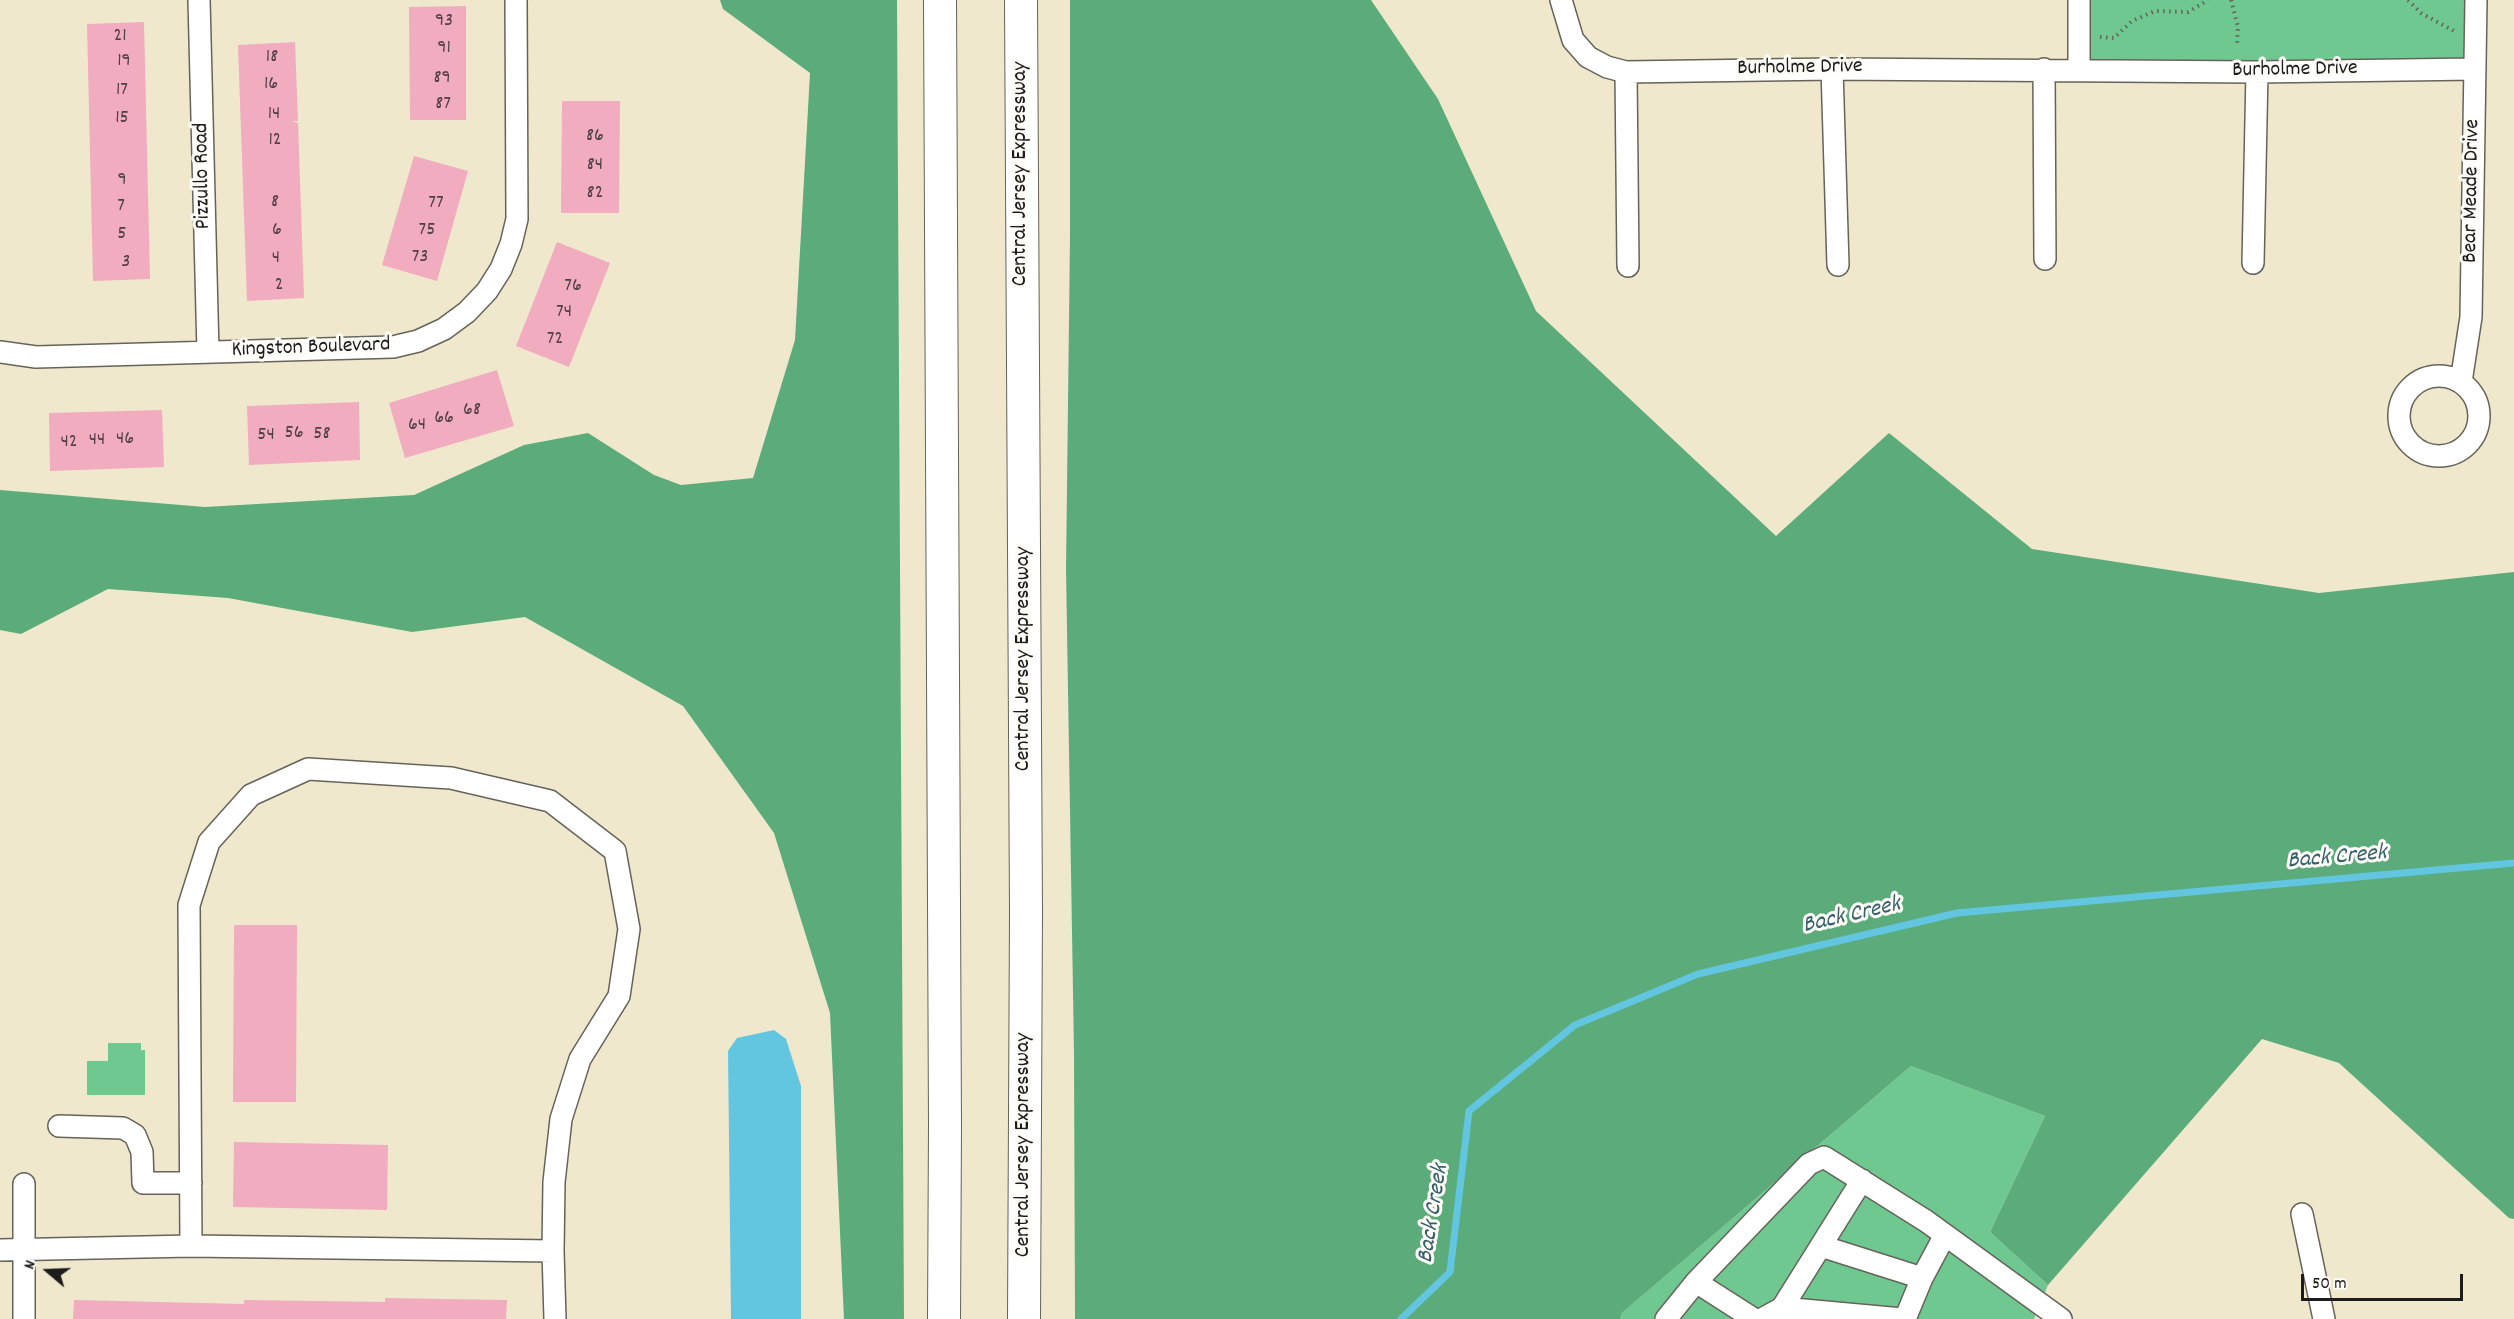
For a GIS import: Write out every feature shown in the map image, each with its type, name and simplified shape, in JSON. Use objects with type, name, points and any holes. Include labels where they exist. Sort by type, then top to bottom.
[{"type":"highway","points":[[940,0],[944,1319]]},
{"type":"highway","name":"Central Jersey Expressway","points":[[1021,0],[1026,900],[1024,1319]]},
{"type":"street","name":"Pizzullo Road","points":[[199,0],[208,352]]},
{"type":"street","name":"Kingston Boulevard","points":[[0,352],[36,357],[393,347],[418,341],[444,329],[467,312],[487,291],[501,269],[511,244],[517,219],[516,0]]},
{"type":"street","name":"Burholme Drive","points":[[1561,0],[1573,40],[1588,57],[1607,67],[1626,72],[1832,69],[2257,72],[2475,69]]},
{"type":"street","points":[[2079,0],[2079,69]]},
{"type":"street","name":"Bear Meade Drive","points":[[2461,382],[2471,317],[2476,0]]},
{"type":"street","points":[[1832,69],[1838,265]]},
{"type":"street","points":[[2044,69],[2045,260]]},
{"type":"street","points":[[1626,72],[1628,266]]},
{"type":"street","points":[[2253,264],[2257,72]]},
{"type":"street","points":[[191,1246],[189,905],[209,842],[251,795],[308,769],[451,778],[550,801],[615,851],[629,929],[619,996],[580,1059],[561,1119],[554,1182],[555,1319]]},
{"type":"street","points":[[59,1126],[123,1128],[135,1135],[142,1152],[143,1183],[191,1184]]},
{"type":"street","points":[[1666,1319],[1696,1282],[1809,1164],[1824,1157],[1945,1235],[2061,1319]]},
{"type":"street","points":[[1762,1319],[1782,1308],[1862,1180]]},
{"type":"street","points":[[24,1184],[24,1319]]},
{"type":"street","points":[[2302,1214],[2324,1319]]},
{"type":"street","points":[[1782,1308],[1904,1319],[1922,1278],[1945,1235]]},
{"type":"street","points":[[0,1250],[191,1246],[554,1251]]},
{"type":"street","points":[[1821,1246],[1922,1278]]},
{"type":"street","points":[[1696,1282],[1754,1319]]},
{"type":"path","points":[[2100,38],[2114,38],[2132,21],[2155,11],[2188,12],[2208,0]]},
{"type":"path","points":[[2231,0],[2238,27],[2237,45]]},
{"type":"path","points":[[2408,0],[2421,13],[2454,31]]},
{"type":"green space","points":[[720,0],[897,0],[904,1319],[844,1319],[830,1013],[774,833],[683,706],[525,617],[412,632],[228,598],[108,589],[21,634],[0,630],[0,490],[205,507],[414,495],[524,445],[588,433],[654,475],[681,485],[753,478],[795,340],[810,73],[723,9]]},
{"type":"green space","points":[[1070,0],[1371,0],[1438,99],[1536,311],[1776,536],[1889,433],[2032,549],[2319,593],[2514,572],[2514,1219],[2509,1218],[2339,1063],[2262,1039],[2048,1285],[1990,1232],[2045,1116],[1911,1066],[1622,1313],[1620,1319],[1075,1319],[1074,1053],[1066,569]]},
{"type":"green space","points":[[2079,0],[2483,0],[2475,69],[2079,69]]},
{"type":"green space","points":[[108,1043],[141,1043],[141,1050],[145,1050],[145,1095],[87,1095],[87,1061],[108,1061]]},
{"type":"green space","points":[[1911,1066],[2045,1116],[1990,1232],[2048,1285],[2034,1319],[1620,1319],[1622,1313]]},
{"type":"water","points":[[774,1030],[786,1039],[801,1086],[801,1319],[731,1319],[728,1051],[737,1038]]},
{"type":"building","points":[[466,6],[466,120],[410,120],[409,7]]},
{"type":"building","points":[[144,22],[150,279],[93,281],[87,24]]},
{"type":"building","points":[[295,42],[298,121],[292,121],[298,123],[304,298],[247,301],[238,45]]},
{"type":"building","points":[[562,101],[620,101],[619,213],[561,213]]},
{"type":"building","points":[[414,156],[468,171],[437,281],[382,265]]},
{"type":"building","points":[[557,242],[610,263],[569,367],[516,346]]},
{"type":"building","points":[[497,370],[514,426],[405,458],[389,403]]},
{"type":"building","points":[[359,402],[360,460],[249,465],[247,406]]},
{"type":"building","points":[[162,410],[164,467],[50,471],[49,413]]},
{"type":"building","points":[[234,925],[297,925],[296,1102],[233,1102]]},
{"type":"building","points":[[234,1142],[388,1145],[387,1210],[233,1207]]},
{"type":"building","points":[[385,1298],[507,1300],[506,1319],[73,1319],[74,1300],[244,1304],[244,1300],[385,1302]]},
{"type":"waterway","name":"Back Creek","points":[[1401,1319],[1450,1272],[1469,1111],[1575,1025],[1698,974],[1957,913],[2514,863]]}]
